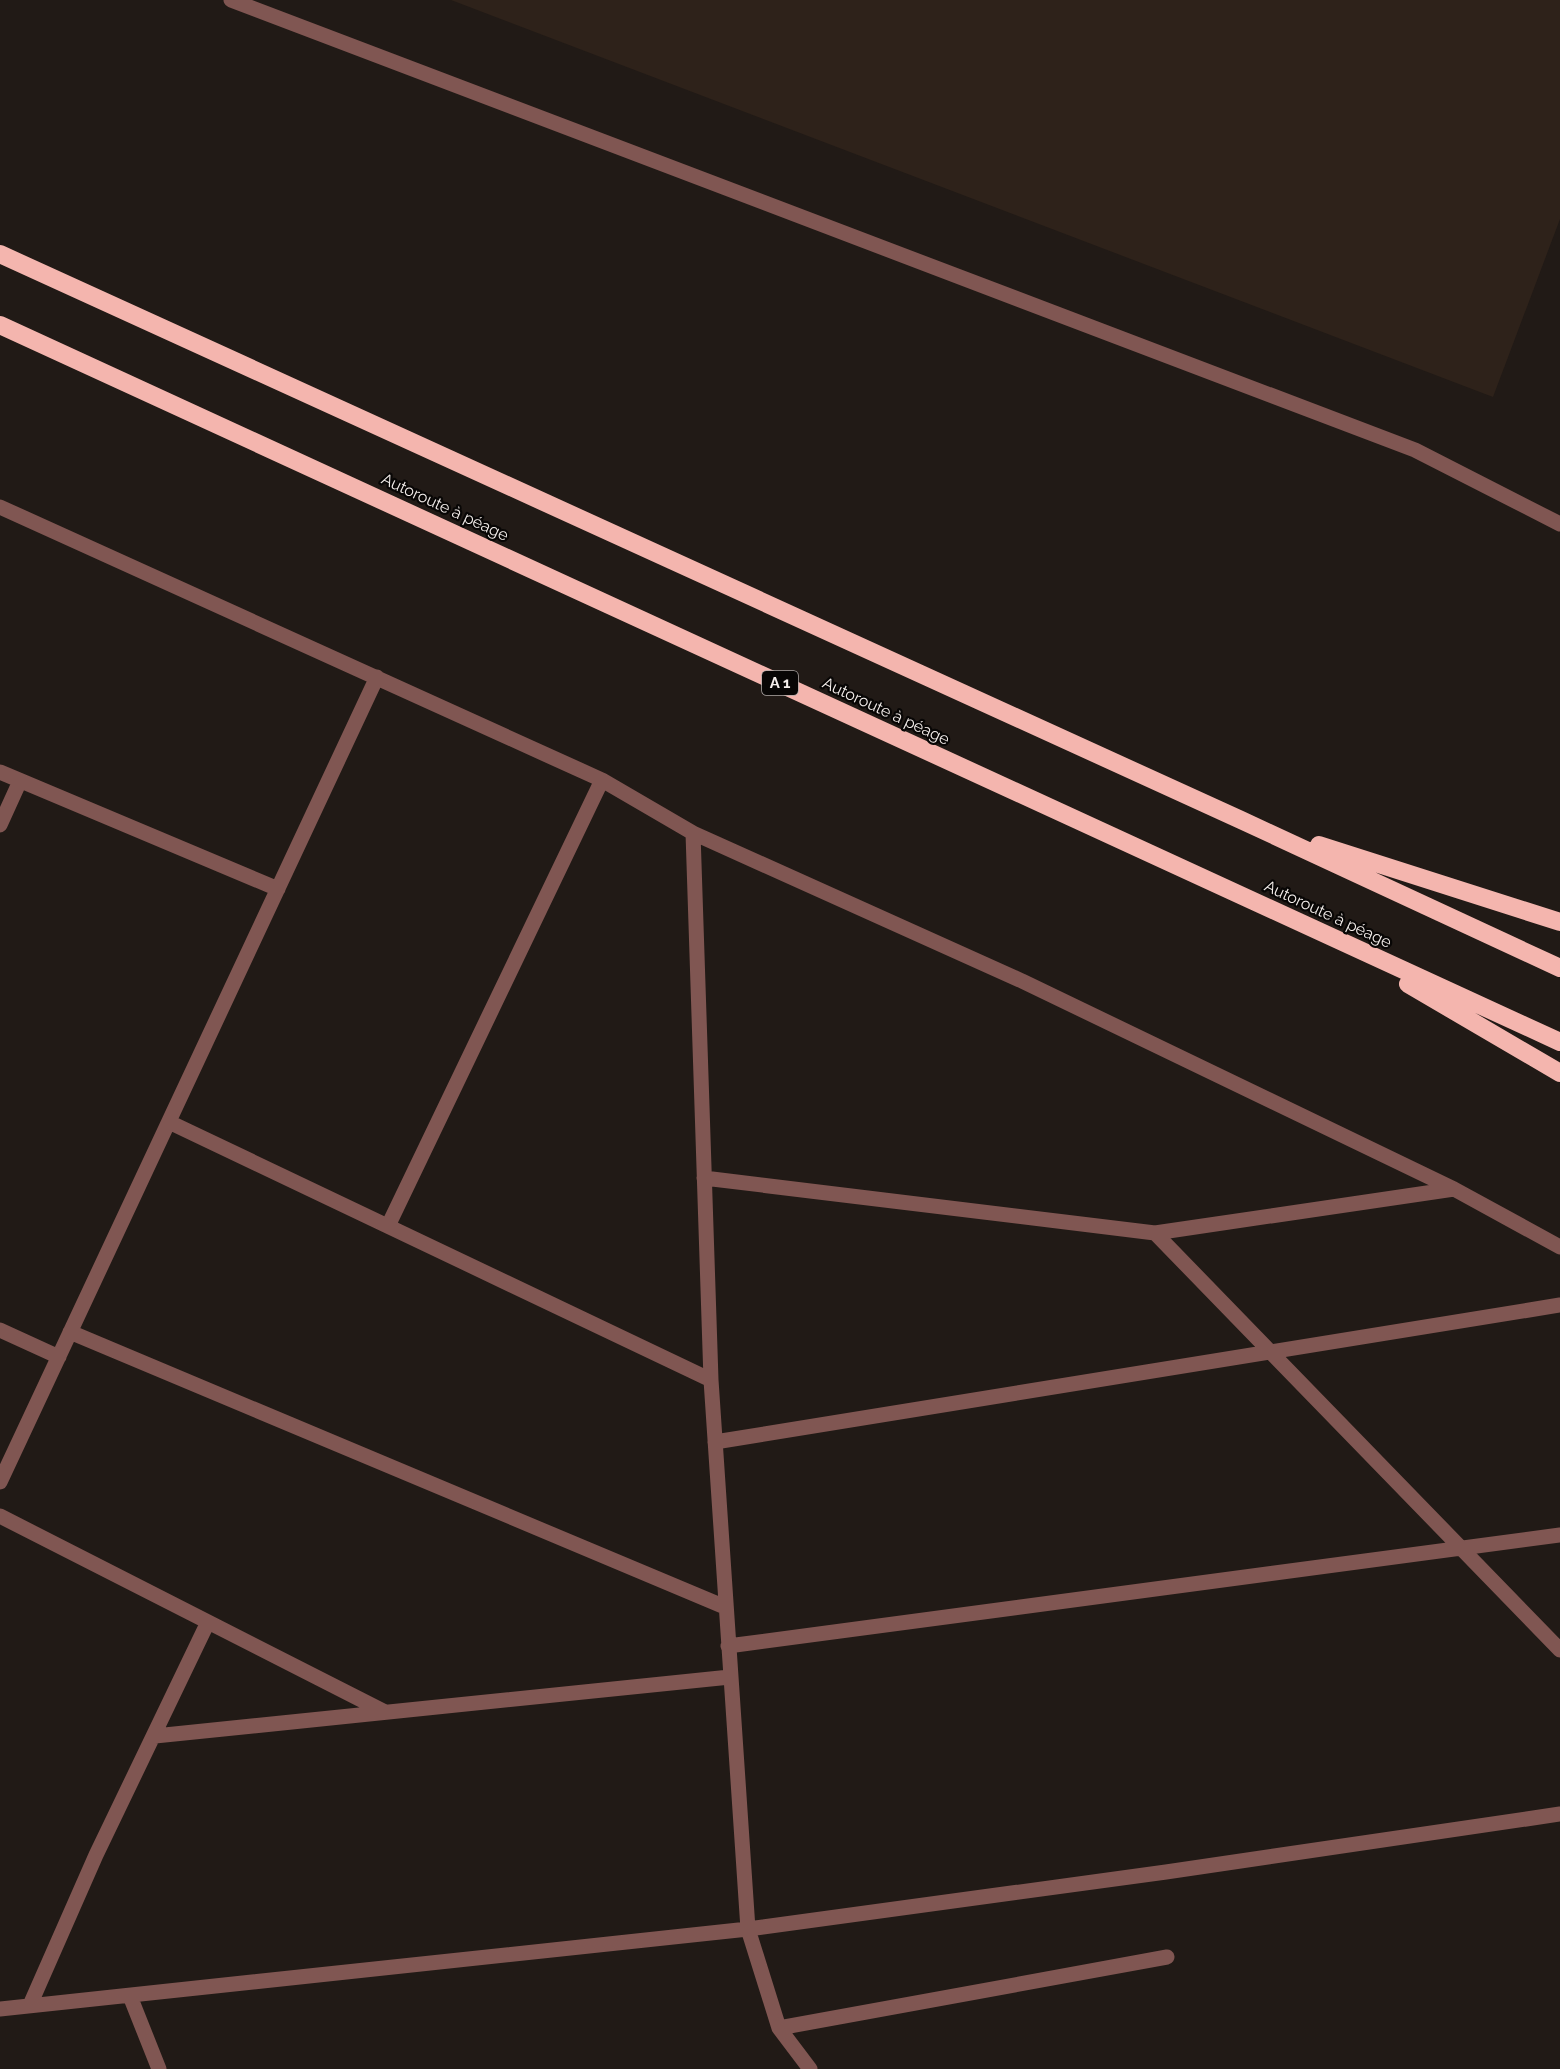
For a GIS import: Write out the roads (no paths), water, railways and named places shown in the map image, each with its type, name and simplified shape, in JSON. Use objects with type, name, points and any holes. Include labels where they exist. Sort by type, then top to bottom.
[{"type":"highway","points":[[0,254],[1241,820],[1560,968]]},
{"type":"highway","name":"Autoroute à péage","points":[[0,324],[1560,1042]]},
{"type":"highway","points":[[1241,820],[1560,922]]},
{"type":"highway","points":[[1321,933],[1560,1073]]},
{"type":"street","points":[[231,0],[1416,450],[1560,524]]},
{"type":"street","points":[[0,507],[602,780],[693,833],[1022,981],[1454,1189],[1560,1247]]},
{"type":"street","points":[[0,1482],[377,677]]},
{"type":"street","points":[[0,772],[278,889]]},
{"type":"street","points":[[388,1226],[602,780]]},
{"type":"street","points":[[0,825],[21,781]]},
{"type":"street","points":[[693,833],[711,1380],[748,1929],[779,2028],[810,2069]]},
{"type":"street","points":[[169,1122],[711,1380]]},
{"type":"street","points":[[704,1178],[1155,1233],[1454,1189]]},
{"type":"street","points":[[1155,1233],[1560,1650]]},
{"type":"street","points":[[715,1443],[1560,1305]]},
{"type":"street","points":[[0,1330],[59,1357]]},
{"type":"street","points":[[70,1332],[725,1607]]},
{"type":"street","points":[[0,1516],[386,1713]]},
{"type":"street","points":[[728,1646],[1560,1535]]},
{"type":"street","points":[[30,2005],[96,1855],[208,1622]]},
{"type":"street","points":[[155,1736],[730,1677]]},
{"type":"street","points":[[0,2009],[748,1929],[1155,1874],[1560,1814]]},
{"type":"street","points":[[779,2028],[1167,1957]]},
{"type":"street","points":[[130,1996],[159,2069]]}]
